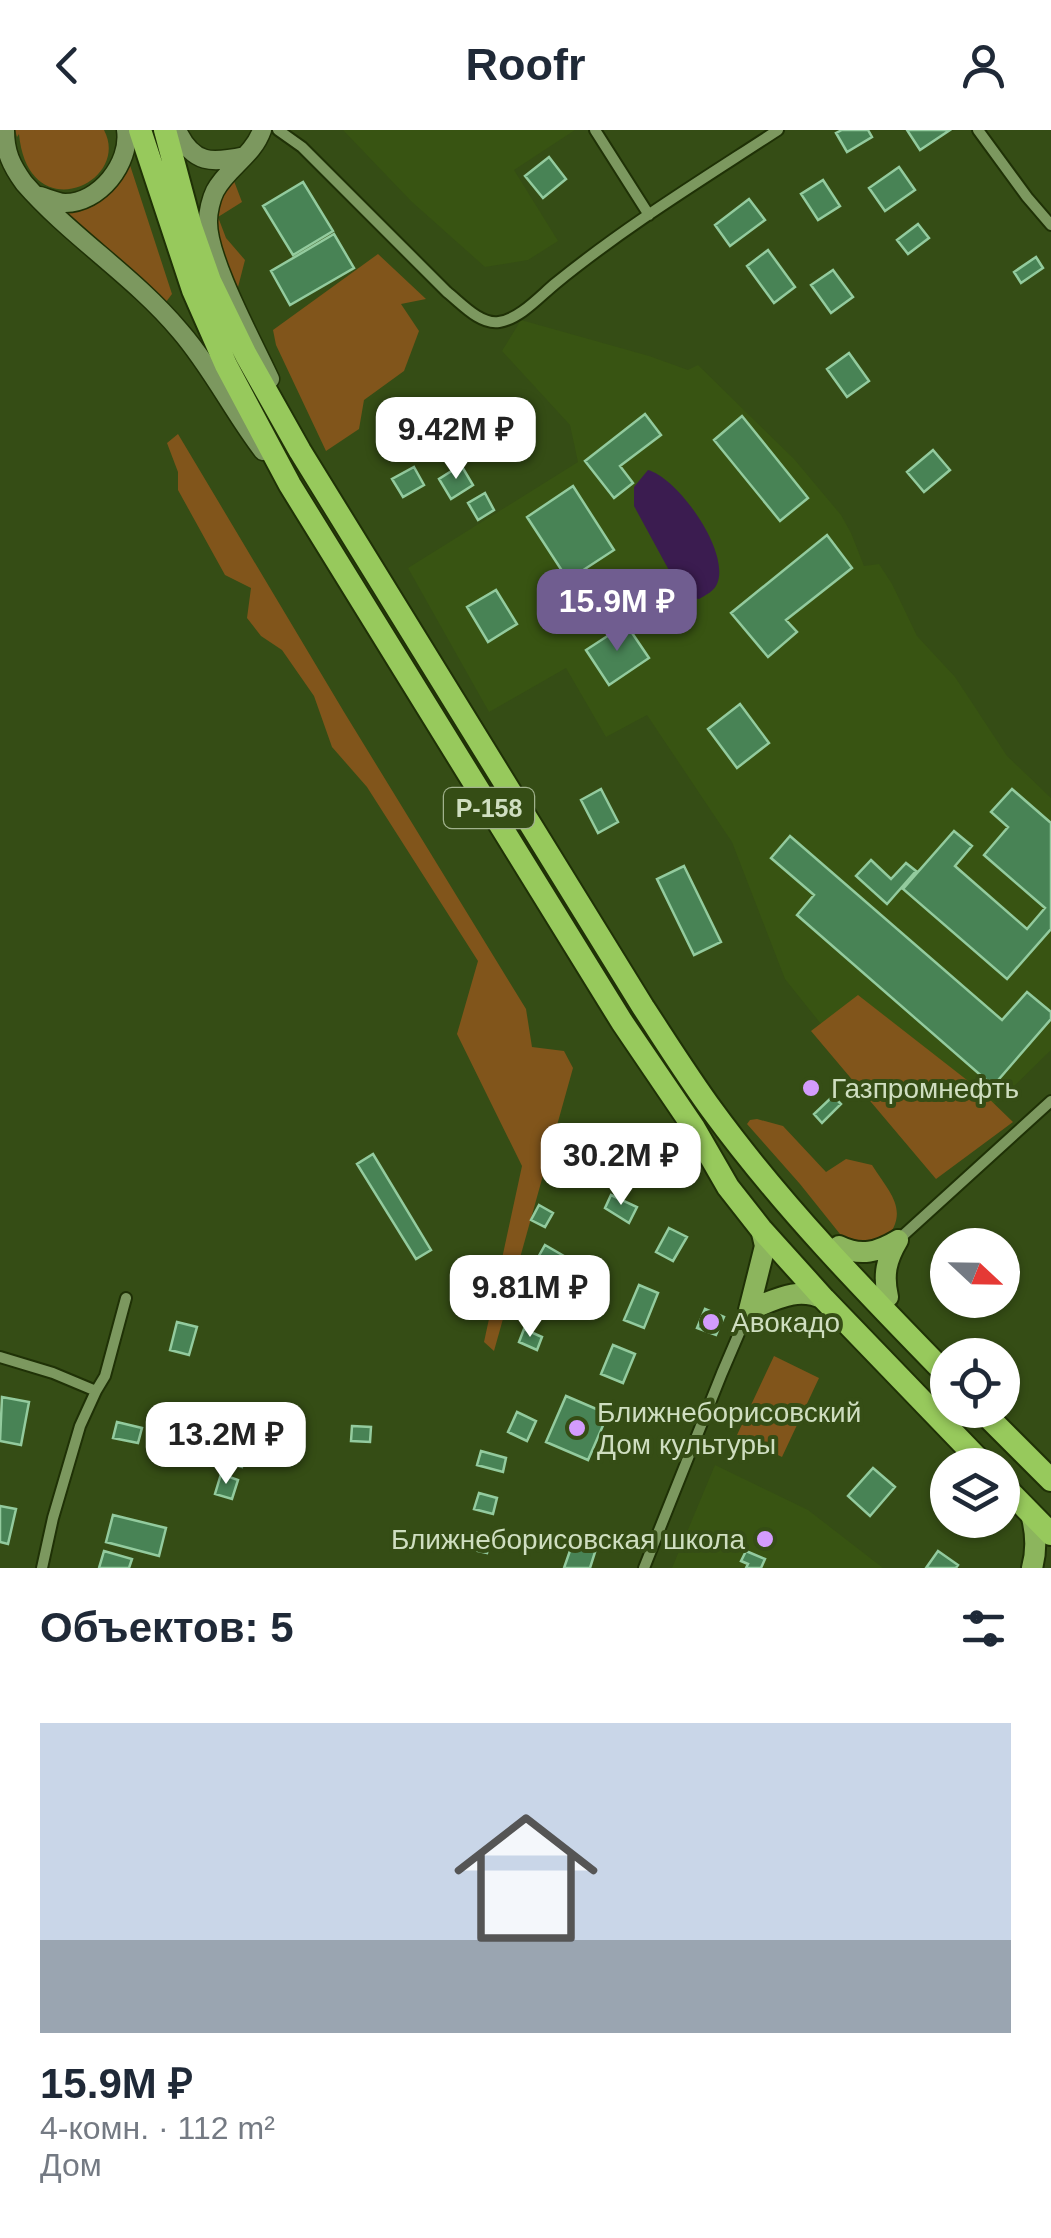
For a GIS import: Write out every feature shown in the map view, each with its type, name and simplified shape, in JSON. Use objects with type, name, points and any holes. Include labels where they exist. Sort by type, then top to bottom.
[{"type":"highway","name":"Р-158","points":[[140,130],[193,290],[226,366],[290,485],[622,1022],[694,1128],[777,1226],[930,1391]]},
{"type":"highway","name":"Р-158","points":[[165,130],[210,281],[246,354],[300,451],[679,1063],[748,1156],[856,1282],[930,1358]]},
{"type":"highway","points":[[594,926],[748,1138],[839,1246],[930,1342]]},
{"type":"highway","points":[[694,1128],[728,1187],[761,1230],[968,1448]]},
{"type":"highway","name":"Р-158","points":[[965,1428],[983,1448]]},
{"type":"highway","points":[[998,1428],[1051,1480]]},
{"type":"highway","points":[[1010,1428],[1051,1472]]},
{"type":"highway","name":"Р-158","points":[[1020,1490],[1041,1516]]},
{"type":"highway","points":[[1020,1499],[1041,1516],[1051,1534]]},
{"type":"main road","points":[[750,1310],[765,1246],[761,1230]]},
{"type":"main road","points":[[839,1246],[866,1253],[898,1240]]},
{"type":"main road","points":[[888,1297],[886,1267],[898,1240]]},
{"type":"main road","points":[[750,1310],[794,1292],[814,1294],[824,1300]]},
{"type":"main road","points":[[1034,1568],[1035,1531],[1041,1516]]},
{"type":"main road","points":[[1034,1568],[1051,1557]]},
{"type":"street","points":[[5,130],[5,148],[12,166],[34,195],[179,330],[216,379],[249,433],[290,485]]},
{"type":"street","points":[[34,195],[66,203],[106,185],[120,165],[128,140],[126,130]]},
{"type":"street","points":[[177,130],[188,150],[206,160],[246,156]]},
{"type":"street","points":[[262,130],[246,156],[214,192],[208,221],[210,242],[300,451]]},
{"type":"street","points":[[278,130],[302,147],[447,292],[484,320],[497,323],[523,310],[602,245],[778,130]]},
{"type":"street","points":[[594,130],[649,214]]},
{"type":"street","points":[[978,130],[1051,225]]},
{"type":"street","points":[[898,1240],[1051,1102]]},
{"type":"street","points":[[42,1568],[80,1426],[105,1376],[126,1298]]},
{"type":"street","points":[[644,1568],[750,1310]]},
{"type":"street","points":[[0,1357],[96,1391]]},
{"type":"shaded area","points":[[15,130],[104,130],[109,149],[104,166],[92,180],[75,188],[57,189],[40,181],[26,164]]},
{"type":"shaded area","points":[[343,130],[575,130],[514,170],[558,241],[528,260],[485,267],[411,201]]},
{"type":"shaded area","points":[[128,159],[172,294],[166,302],[55,210],[103,196],[113,189]]},
{"type":"shaded area","points":[[234,181],[242,202],[218,217],[226,238],[245,260],[237,291],[222,249],[217,218],[218,203]]},
{"type":"shaded area","points":[[378,254],[426,299],[401,304],[419,331],[404,371],[364,400],[359,429],[326,451],[276,345],[273,330]]},
{"type":"shaded area","points":[[521,320],[688,370],[698,365],[794,459],[841,515],[864,566],[879,564],[917,636],[955,677],[1007,756],[1051,798],[1051,1050],[1000,1100],[923,1152],[785,979],[732,842],[647,715],[606,737],[566,668],[489,712],[408,568],[578,462],[570,425],[502,351]]},
{"type":"shaded area","points":[[178,434],[526,1009],[532,1047],[564,1051],[573,1068],[494,1351],[484,1342],[522,1166],[457,1034],[478,961],[367,787],[332,747],[314,696],[282,650],[261,636],[247,618],[251,588],[225,575],[178,490],[178,472],[167,443]]},
{"type":"shaded area","points":[[648,470],[687,501],[709,536],[719,570],[717,584],[699,599],[683,596],[634,506],[634,487]]},
{"type":"shaded area","points":[[858,995],[981,1091],[1013,1122],[936,1179],[811,1031]]},
{"type":"shaded area","points":[[757,1119],[783,1126],[826,1172],[846,1159],[872,1165],[891,1194],[897,1212],[896,1222],[883,1243],[848,1244],[747,1124]]},
{"type":"shaded area","points":[[774,1356],[819,1378],[782,1457],[737,1435]]},
{"type":"shaded area","name":"Ближнеборисовская школа","points":[[715,1465],[808,1510],[883,1568],[672,1568]]},
{"type":"building","points":[[868,130],[872,137],[847,152],[836,133]]},
{"type":"building","points":[[907,130],[950,130],[920,150]]},
{"type":"building","points":[[549,157],[566,179],[543,198],[525,176]]},
{"type":"building","points":[[899,167],[915,190],[885,211],[869,188]]},
{"type":"building","points":[[823,180],[840,206],[818,220],[801,194]]},
{"type":"building","points":[[303,182],[333,231],[293,255],[263,206]]},
{"type":"building","points":[[749,199],[765,220],[730,246],[715,225]]},
{"type":"building","points":[[918,224],[929,238],[908,254],[897,240]]},
{"type":"building","points":[[334,234],[354,268],[290,305],[271,271]]},
{"type":"building","points":[[768,250],[795,287],[774,303],[747,266]]},
{"type":"building","points":[[1036,257],[1043,268],[1021,283],[1014,272]]},
{"type":"building","points":[[833,270],[853,297],[831,313],[811,285]]},
{"type":"building","points":[[849,353],[869,381],[847,397],[827,369]]},
{"type":"building","points":[[645,414],[661,435],[620,466],[633,483],[614,498],[585,461]]},
{"type":"building","points":[[742,416],[808,498],[780,521],[714,440]]},
{"type":"building","points":[[933,450],[950,470],[924,492],[907,472]]},
{"type":"building","points":[[461,465],[473,485],[451,499],[439,479]]},
{"type":"building","points":[[414,467],[424,485],[403,497],[392,479]]},
{"type":"building","points":[[573,486],[614,550],[568,580],[527,517]]},
{"type":"building","points":[[485,493],[494,510],[478,520],[468,503]]},
{"type":"building","points":[[827,535],[852,568],[786,620],[797,632],[768,657],[731,613]]},
{"type":"building","points":[[496,590],[517,624],[488,642],[467,607]]},
{"type":"building","points":[[626,624],[649,658],[609,685],[586,650]]},
{"type":"building","points":[[740,704],[769,743],[737,768],[708,729]]},
{"type":"building","points":[[601,789],[618,822],[598,833],[581,800]]},
{"type":"building","points":[[1012,789],[1051,823],[1051,929],[1007,979],[903,889],[954,831],[972,846],[955,866],[1027,929],[1045,908],[984,855],[1008,827],[991,812]]},
{"type":"building","points":[[790,836],[1002,1020],[1027,992],[1051,1012],[1051,1019],[993,1086],[797,915],[814,895],[771,858]]},
{"type":"building","points":[[871,860],[891,879],[906,863],[916,871],[887,904],[856,876]]},
{"type":"building","points":[[684,866],[721,942],[694,955],[657,879]]},
{"type":"building","points":[[833,1096],[841,1104],[822,1123],[814,1114]]},
{"type":"building","points":[[373,1154],[431,1250],[416,1259],[357,1164]]},
{"type":"building","points":[[611,1195],[637,1207],[629,1223],[605,1208]]},
{"type":"building","points":[[539,1205],[553,1213],[545,1227],[531,1220]]},
{"type":"building","points":[[669,1228],[687,1237],[673,1261],[656,1252]]},
{"type":"building","points":[[545,1245],[569,1259],[559,1275],[536,1261]]},
{"type":"building","points":[[639,1285],[658,1293],[644,1328],[624,1320]]},
{"type":"building","name":"Авокадо","points":[[705,1309],[724,1317],[716,1335],[697,1328]]},
{"type":"building","points":[[177,1322],[197,1327],[189,1355],[170,1350]]},
{"type":"building","points":[[524,1329],[542,1337],[537,1350],[519,1342]]},
{"type":"building","points":[[613,1345],[635,1354],[623,1383],[601,1374]]},
{"type":"building","name":"Ближнеборисовский Дом культуры","points":[[566,1396],[608,1414],[588,1460],[546,1442]]},
{"type":"building","points":[[2,1397],[29,1402],[21,1445],[0,1441]]},
{"type":"building","points":[[517,1412],[536,1421],[527,1441],[508,1432]]},
{"type":"building","points":[[117,1422],[142,1428],[138,1443],[113,1438]]},
{"type":"building","points":[[352,1426],[371,1427],[370,1442],[351,1441]]},
{"type":"building","points":[[163,1428],[180,1433],[175,1452],[157,1446]]},
{"type":"building","points":[[229,1447],[247,1452],[242,1467],[225,1462]]},
{"type":"building","points":[[481,1451],[506,1458],[503,1472],[477,1465]]},
{"type":"building","points":[[873,1468],[895,1487],[870,1516],[848,1496]]},
{"type":"building","points":[[221,1474],[238,1480],[232,1499],[215,1494]]},
{"type":"building","points":[[479,1493],[497,1498],[493,1514],[474,1509]]},
{"type":"building","points":[[0,1506],[16,1509],[8,1544],[0,1542]]},
{"type":"building","points":[[113,1515],[166,1528],[159,1556],[106,1542]]},
{"type":"building","points":[[473,1532],[491,1536],[487,1553],[469,1549]]},
{"type":"building","points":[[573,1542],[596,1549],[590,1568],[564,1568]]},
{"type":"building","points":[[104,1551],[132,1559],[129,1568],[99,1568]]},
{"type":"building","points":[[746,1551],[765,1559],[761,1568],[746,1568],[748,1564],[741,1561]]},
{"type":"building","points":[[938,1551],[958,1565],[956,1568],[926,1568]]},
{"type":"place","name":"Газпромнефть","points":[[811,1088]]},
{"type":"place","name":"Авокадо","points":[[711,1322]]},
{"type":"place","name":"Ближнеборисовский Дом культуры","points":[[577,1428]]},
{"type":"place","name":"Ближнеборисовская школа","points":[[765,1539]]}]
